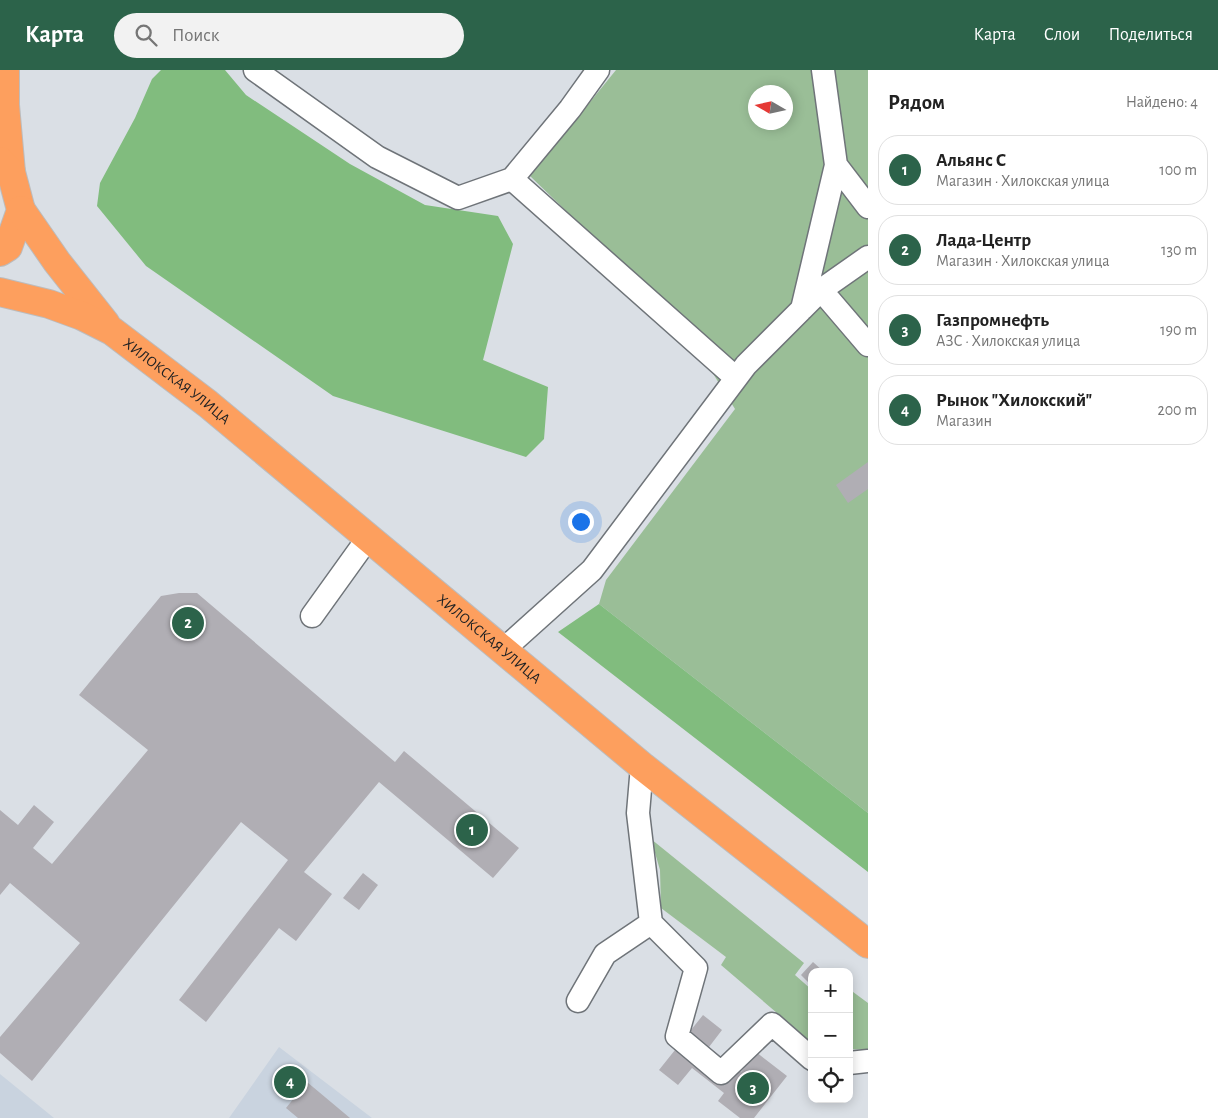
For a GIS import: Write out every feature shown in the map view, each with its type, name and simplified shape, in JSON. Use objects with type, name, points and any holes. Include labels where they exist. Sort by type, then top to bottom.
[{"type":"highway","points":[[5,70],[6,167],[21,210],[57,262],[112,331]]},
{"type":"highway","points":[[0,252],[8,247],[21,210]]},
{"type":"highway","points":[[0,292],[49,304],[82,316],[112,331]]},
{"type":"highway","name":"ХИЛОКСКАЯ УЛИЦА","points":[[112,331],[208,404],[642,766],[868,944]]},
{"type":"lane","points":[[255,70],[377,157],[458,198],[512,179],[570,109],[598,70]]},
{"type":"lane","points":[[802,309],[836,165],[823,70]]},
{"type":"lane","points":[[836,165],[868,207]]},
{"type":"lane","points":[[512,179],[736,378]]},
{"type":"lane","points":[[503,650],[592,570],[746,366],[821,290],[868,257]]},
{"type":"lane","points":[[821,290],[868,345]]},
{"type":"lane","points":[[312,616],[368,538]]},
{"type":"lane","points":[[642,766],[638,813],[651,923],[696,968],[677,1036],[721,1073],[772,1024],[811,1058]]},
{"type":"lane","points":[[578,1001],[605,954],[651,923]]},
{"type":"lane","points":[[853,1063],[868,1061]]},
{"type":"shaded area","points":[[279,1047],[372,1118],[229,1118]]},
{"type":"shaded area","points":[[0,1074],[54,1118],[0,1118]]},
{"type":"green space","points":[[161,70],[225,70],[246,95],[350,164],[425,205],[498,216],[513,244],[483,360],[548,387],[544,439],[526,457],[333,396],[146,266],[97,206],[100,183],[135,118],[152,79]]},
{"type":"green space","points":[[616,70],[868,70],[868,813],[599,604],[606,580],[735,409],[681,322],[530,176]]},
{"type":"green space","points":[[599,604],[868,813],[868,872],[558,632]]},
{"type":"green space","points":[[651,839],[804,963],[795,975],[808,986],[808,1040],[721,965],[726,957],[661,908],[660,870]]},
{"type":"green space","points":[[853,992],[868,1003],[868,1050],[853,1049]]},
{"type":"building","points":[[868,462],[868,489],[848,503],[836,485]]},
{"type":"building","points":[[197,593],[395,762],[404,751],[519,848],[493,878],[379,782],[304,872],[332,894],[296,941],[279,928],[206,1022],[179,1000],[288,860],[241,822],[32,1081],[0,1053],[0,1037],[80,943],[10,883],[0,895],[0,810],[18,825],[34,805],[54,822],[33,848],[52,864],[148,750],[79,695],[161,596]]},
{"type":"building","points":[[363,873],[378,885],[359,910],[343,898]]},
{"type":"building","points":[[813,962],[820,968],[808,968],[808,982],[801,975]]},
{"type":"building","points":[[703,1015],[722,1030],[709,1047],[741,1072],[756,1052],[787,1076],[754,1118],[740,1118],[718,1101],[724,1093],[692,1068],[678,1085],[659,1070]]},
{"type":"building","points":[[307,1082],[350,1118],[298,1118],[286,1108]]},
{"type":"place","name":"Лада-Центр","points":[[188,623]]},
{"type":"place","name":"Альянс С","points":[[472,830]]},
{"type":"place","name":"Рынок \"Хилокский\"","points":[[290,1082]]},
{"type":"place","name":"Газпромнефть","points":[[753,1088]]}]
